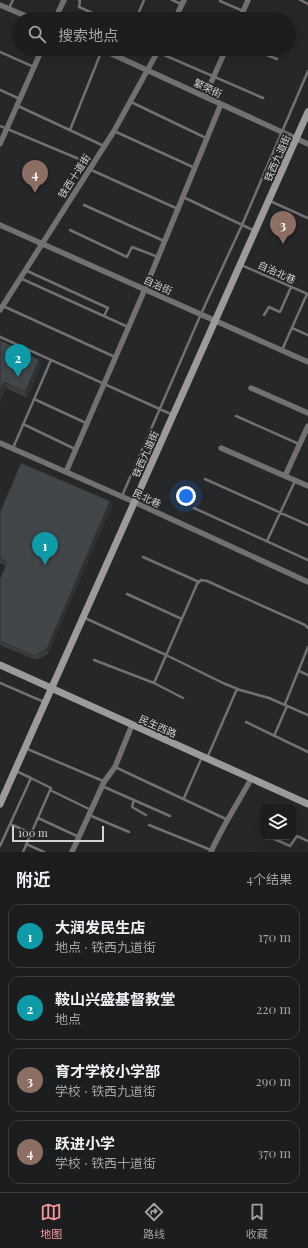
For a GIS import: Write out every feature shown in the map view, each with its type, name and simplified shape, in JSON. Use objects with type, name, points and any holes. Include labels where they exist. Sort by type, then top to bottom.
[{"type":"main road","name":"铁西九道街","points":[[0,804],[308,112]]},
{"type":"main road","name":"民生西路","points":[[0,665],[308,804]]},
{"type":"street","points":[[243,11],[248,0]]},
{"type":"street","points":[[59,12],[63,1]]},
{"type":"street","points":[[180,12],[183,2]]},
{"type":"street","points":[[0,5],[16,12]]},
{"type":"street","points":[[0,144],[39,56]]},
{"type":"street","name":"繁荣街","points":[[116,56],[308,144]]},
{"type":"street","name":"铁西十道街","points":[[1,308],[114,131],[156,56]]},
{"type":"street","points":[[205,96],[223,56]]},
{"type":"street","points":[[66,472],[129,327],[221,104]]},
{"type":"street","name":"自治街","points":[[0,225],[308,362]]},
{"type":"street","points":[[251,388],[308,413]]},
{"type":"street","points":[[285,476],[299,444],[305,438],[308,426]]},
{"type":"street","name":"民北巷","points":[[0,443],[122,496],[308,582]]},
{"type":"street","points":[[221,448],[308,486]]},
{"type":"street","points":[[72,852],[103,784],[115,767],[132,725]]},
{"type":"street","points":[[211,851],[223,826],[229,820],[251,778]]},
{"type":"lane","points":[[9,9],[13,0]]},
{"type":"lane","points":[[57,0],[63,1]]},
{"type":"lane","points":[[79,0],[78,7],[90,12]]},
{"type":"lane","points":[[139,12],[144,0]]},
{"type":"lane","points":[[172,0],[183,2]]},
{"type":"lane","points":[[220,0],[243,11]]},
{"type":"lane","points":[[300,0],[308,4]]},
{"type":"lane","points":[[0,52],[34,67]]},
{"type":"lane","points":[[70,130],[99,56]]},
{"type":"lane","points":[[166,56],[263,98]]},
{"type":"lane","points":[[270,56],[277,59]]},
{"type":"lane","points":[[122,496],[201,314],[242,225],[308,71]]},
{"type":"lane","points":[[0,90],[20,99]]},
{"type":"lane","points":[[131,102],[207,138]]},
{"type":"lane","points":[[17,106],[104,146]]},
{"type":"lane","points":[[0,126],[79,160]]},
{"type":"lane","points":[[114,131],[195,168]]},
{"type":"lane","points":[[89,169],[178,209]]},
{"type":"lane","points":[[183,197],[256,231]]},
{"type":"lane","points":[[269,200],[308,218]]},
{"type":"lane","points":[[84,205],[165,241]]},
{"type":"lane","points":[[70,230],[127,257],[132,248],[158,257]]},
{"type":"lane","name":"自治北巷","points":[[240,265],[307,294]]},
{"type":"lane","points":[[25,270],[108,308],[104,316]]},
{"type":"lane","points":[[20,278],[129,327]]},
{"type":"lane","points":[[264,315],[269,307],[280,312],[292,287]]},
{"type":"lane","points":[[282,350],[307,294]]},
{"type":"lane","points":[[1,308],[116,357]]},
{"type":"lane","points":[[292,328],[308,335]]},
{"type":"lane","points":[[0,337],[173,416]]},
{"type":"lane","points":[[13,448],[51,360]]},
{"type":"lane","points":[[34,399],[87,424]]},
{"type":"lane","points":[[236,416],[299,444]]},
{"type":"lane","points":[[23,424],[76,449]]},
{"type":"lane","points":[[205,479],[308,525]]},
{"type":"lane","points":[[267,541],[296,480]]},
{"type":"lane","points":[[194,508],[308,560]]},
{"type":"lane","points":[[143,557],[199,582],[201,580],[207,581],[305,625],[308,628]]},
{"type":"lane","points":[[154,683],[199,582]]},
{"type":"lane","points":[[127,594],[182,619]]},
{"type":"lane","points":[[82,618],[166,655],[222,683],[269,698],[308,715]]},
{"type":"lane","points":[[274,736],[299,671],[301,661],[308,647]]},
{"type":"lane","points":[[94,660],[154,683],[183,698]]},
{"type":"lane","points":[[299,671],[308,675]]},
{"type":"lane","points":[[0,683],[45,702]]},
{"type":"lane","points":[[184,798],[205,758],[237,689]]},
{"type":"lane","points":[[246,722],[308,752]]},
{"type":"lane","points":[[25,748],[170,816]]},
{"type":"lane","points":[[115,767],[229,820]]},
{"type":"lane","points":[[15,770],[51,788],[50,790],[129,832]]},
{"type":"lane","points":[[0,846],[31,778]]},
{"type":"lane","points":[[23,852],[50,790]]},
{"type":"lane","points":[[134,800],[132,807],[146,815]]},
{"type":"lane","points":[[38,818],[79,837]]},
{"type":"lane","points":[[10,824],[31,833]]},
{"type":"lane","points":[[149,825],[211,851]]},
{"type":"lane","points":[[296,837],[297,836],[308,841]]},
{"type":"lane","points":[[277,840],[290,846],[294,840]]},
{"type":"lane","points":[[26,844],[44,852]]},
{"type":"building","points":[[0,340],[39,360],[25,392],[4,382],[0,392]]},
{"type":"building","points":[[21,463],[110,501],[47,649],[34,656],[0,641],[0,579],[7,562],[0,559],[0,512]]},
{"type":"place","name":"跃进小学","points":[[35,193]]},
{"type":"place","name":"育才学校小学部","points":[[283,244]]},
{"type":"place","name":"鞍山兴盛基督教堂","points":[[18,377]]},
{"type":"place","name":"大润发民生店","points":[[45,565]]}]
